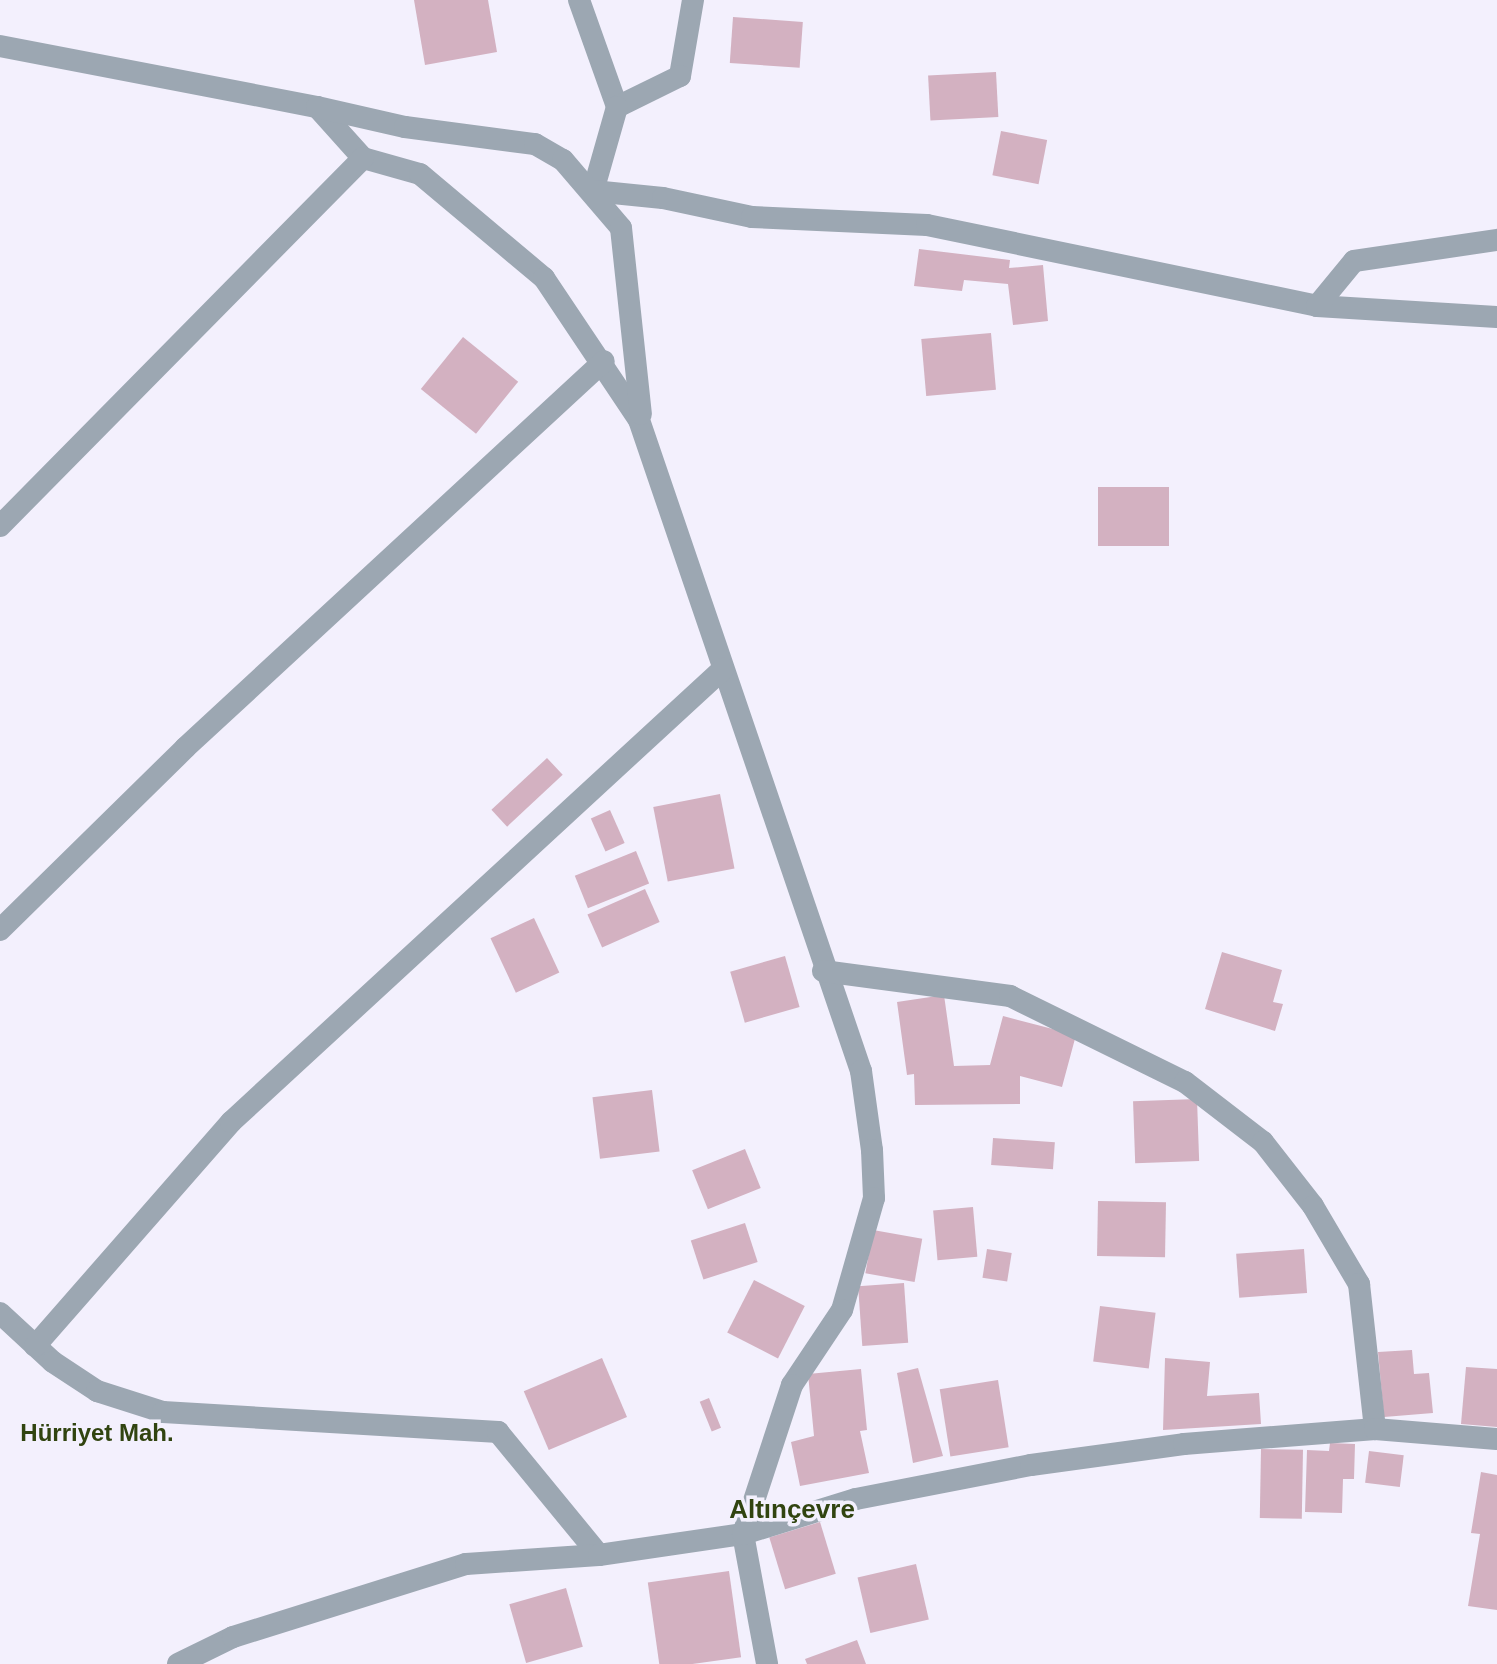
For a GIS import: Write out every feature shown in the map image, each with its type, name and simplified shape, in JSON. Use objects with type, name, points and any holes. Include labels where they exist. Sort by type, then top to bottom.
[{"type":"street","points":[[579,0],[617,107],[593,191]]},
{"type":"street","points":[[617,107],[680,76],[693,0]]},
{"type":"street","points":[[0,46],[405,127],[535,144],[563,160],[593,191],[621,228],[643,429]]},
{"type":"street","points":[[317,107],[363,158],[420,174],[544,278],[604,361],[643,429],[823,971],[861,1071],[874,1198],[842,1310],[792,1385],[743,1534],[767,1664]]},
{"type":"street","points":[[0,526],[363,158]]},
{"type":"street","points":[[593,191],[663,198],[752,217],[927,225],[1317,306],[1497,317]]},
{"type":"street","points":[[1317,306],[1354,261],[1497,240]]},
{"type":"street","points":[[0,930],[185,748],[604,361]]},
{"type":"street","points":[[35,1346],[231,1122],[723,669]]},
{"type":"street","points":[[823,971],[1010,996],[1185,1082],[1263,1142],[1313,1206],[1359,1284],[1375,1429]]},
{"type":"street","points":[[0,1313],[35,1346],[97,1391],[163,1412],[498,1432],[599,1555]]},
{"type":"street","points":[[178,1664],[233,1637],[466,1564],[599,1555],[743,1534],[856,1499],[1031,1465],[1184,1444],[1375,1429],[1497,1439]]},
{"type":"building","points":[[414,0],[488,0],[497,52],[425,65]]},
{"type":"building","points":[[733,17],[803,22],[800,68],[730,63]]},
{"type":"building","points":[[996,72],[998,117],[930,120],[928,76]]},
{"type":"building","points":[[1001,131],[1047,140],[1039,184],[992,175]]},
{"type":"building","points":[[919,249],[1010,260],[1009,268],[1043,265],[1048,321],[1013,325],[1008,284],[964,280],[962,291],[914,286]]},
{"type":"building","points":[[991,333],[996,390],[926,396],[921,339]]},
{"type":"building","points":[[463,337],[518,382],[476,434],[421,389]]},
{"type":"building","points":[[1098,487],[1169,487],[1169,546],[1098,546]]},
{"type":"building","points":[[547,758],[563,775],[507,827],[491,810]]},
{"type":"building","points":[[720,794],[735,869],[668,882],[653,807]]},
{"type":"building","points":[[610,810],[625,843],[605,851],[591,819]]},
{"type":"building","points":[[636,851],[649,883],[588,908],[575,876]]},
{"type":"building","points":[[645,889],[660,922],[602,948],[587,915]]},
{"type":"building","points":[[534,918],[559,972],[516,993],[490,938]]},
{"type":"building","points":[[1222,952],[1282,970],[1273,1002],[1283,1004],[1275,1031],[1205,1009]]},
{"type":"building","points":[[785,956],[800,1007],[745,1023],[730,972]]},
{"type":"building","points":[[944,995],[954,1066],[990,1065],[1003,1016],[1076,1035],[1062,1087],[1020,1076],[1020,1104],[915,1105],[914,1074],[907,1075],[897,1002]]},
{"type":"building","points":[[652,1090],[660,1152],[600,1159],[592,1097]]},
{"type":"building","points":[[1197,1099],[1199,1161],[1135,1163],[1133,1101]]},
{"type":"building","points":[[993,1138],[1055,1142],[1053,1169],[991,1165]]},
{"type":"building","points":[[745,1149],[761,1188],[708,1209],[692,1170]]},
{"type":"building","points":[[1098,1201],[1166,1202],[1165,1257],[1097,1256]]},
{"type":"building","points":[[973,1207],[977,1257],[938,1260],[933,1210]]},
{"type":"building","points":[[745,1223],[758,1262],[703,1280],[691,1241]]},
{"type":"building","points":[[873,1230],[922,1239],[915,1282],[865,1273]]},
{"type":"building","points":[[987,1249],[1012,1253],[1007,1282],[982,1278]]},
{"type":"building","points":[[1304,1249],[1307,1293],[1239,1298],[1236,1254]]},
{"type":"building","points":[[754,1280],[805,1306],[778,1358],[727,1333]]},
{"type":"building","points":[[904,1283],[908,1343],[862,1346],[858,1286]]},
{"type":"building","points":[[1100,1306],[1156,1313],[1149,1368],[1093,1362]]},
{"type":"building","points":[[1412,1350],[1414,1374],[1429,1373],[1433,1413],[1384,1417],[1378,1352]]},
{"type":"building","points":[[602,1358],[627,1417],[549,1450],[524,1391]]},
{"type":"building","points":[[1165,1358],[1210,1362],[1207,1396],[1259,1393],[1261,1424],[1163,1430]]},
{"type":"building","points":[[1466,1367],[1497,1369],[1497,1427],[1461,1424]]},
{"type":"building","points":[[918,1368],[943,1456],[913,1463],[897,1373]]},
{"type":"building","points":[[861,1369],[867,1430],[860,1431],[869,1473],[800,1486],[791,1442],[814,1436],[808,1374]]},
{"type":"building","points":[[998,1380],[1009,1447],[950,1456],[940,1389]]},
{"type":"building","points":[[709,1398],[721,1428],[712,1431],[700,1402]]},
{"type":"building","points":[[1330,1443],[1355,1444],[1354,1479],[1343,1479],[1342,1513],[1305,1512],[1307,1450],[1329,1451]]},
{"type":"building","points":[[1261,1449],[1303,1450],[1302,1519],[1260,1518]]},
{"type":"building","points":[[1369,1451],[1404,1455],[1400,1487],[1365,1483]]},
{"type":"building","points":[[1481,1472],[1497,1475],[1497,1610],[1468,1606],[1480,1534],[1471,1533]]},
{"type":"building","points":[[820,1522],[836,1574],[785,1589],[769,1537]]},
{"type":"building","points":[[916,1564],[929,1620],[870,1633],[858,1577]]},
{"type":"building","points":[[729,1571],[741,1657],[692,1664],[659,1664],[648,1582]]},
{"type":"building","points":[[566,1588],[583,1647],[526,1663],[509,1604]]},
{"type":"building","points":[[857,1640],[866,1664],[807,1664],[805,1659]]},
{"type":"district","name":"Hürriyet Mah.","points":[[97,1433]]},
{"type":"district","name":"Altınçevre","points":[[792,1510]]}]
